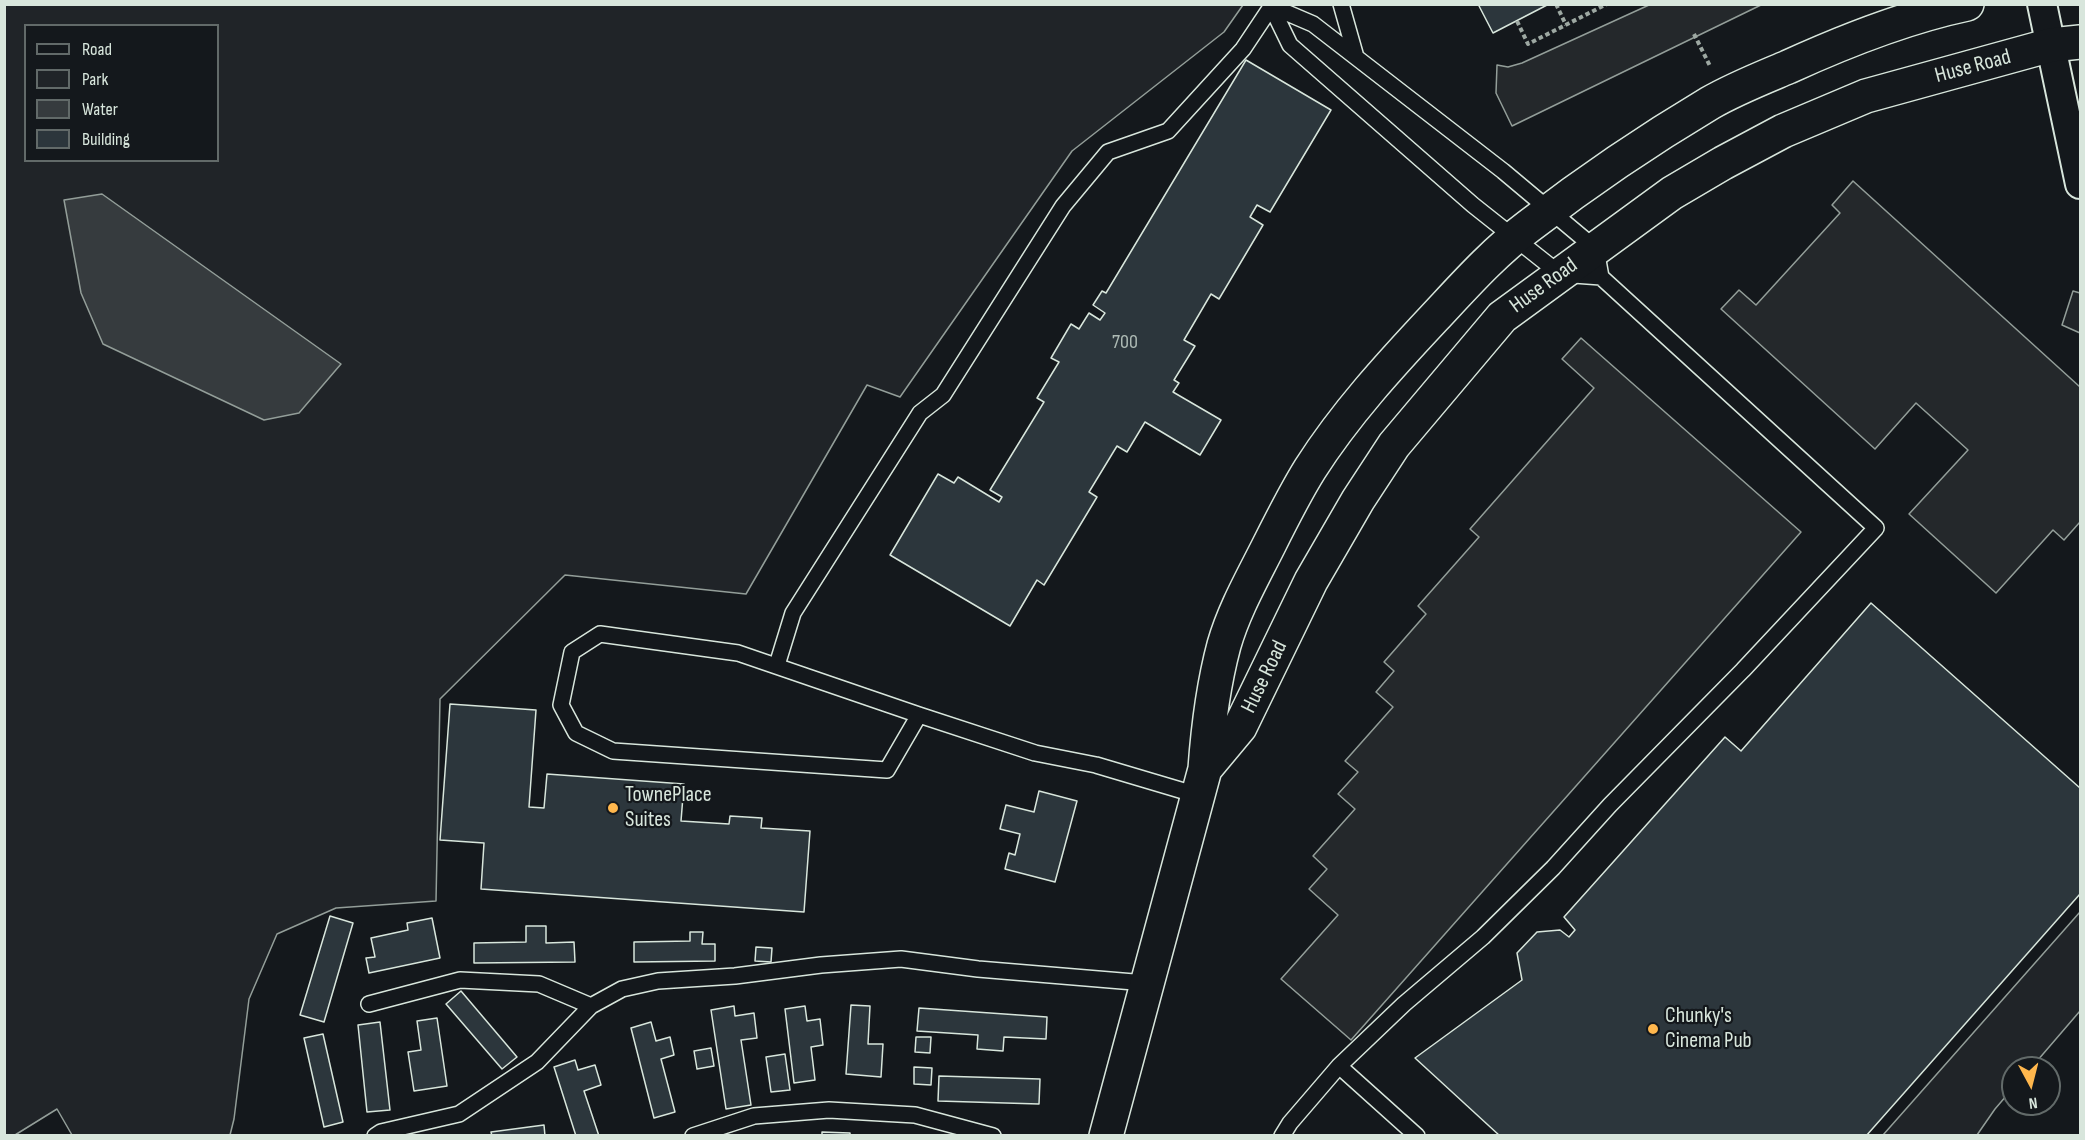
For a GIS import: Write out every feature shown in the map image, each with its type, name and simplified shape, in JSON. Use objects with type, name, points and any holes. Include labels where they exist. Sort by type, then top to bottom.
[{"type":"street","name":"Huse Road","points":[[1106,1136],[1201,782],[1215,680],[1225,641],[1251,579],[1310,468],[1341,425],[1390,366],[1477,271],[1516,237],[1603,172],[1712,102],[1829,48],[1886,27],[1967,4]]},
{"type":"street","points":[[2042,4],[2066,43],[2080,184]]},
{"type":"street","name":"Huse Road","points":[[1201,782],[1240,727],[1311,580],[1358,500],[1394,445],[1502,317],[1560,274],[1599,263],[1672,193],[1783,131],[1866,96],[2066,43]]},
{"type":"lane","points":[[1341,4],[1356,57]]},
{"type":"lane","points":[[1272,5],[1313,24],[1503,171],[1550,211],[1599,263],[1876,528],[1743,670],[1610,805],[1553,868],[1483,937],[1404,1004],[1339,1066],[1290,1123],[1282,1136]]},
{"type":"lane","points":[[1272,5],[1290,45],[1473,205],[1560,274]]},
{"type":"lane","points":[[777,665],[793,613],[920,412],[943,394],[1063,206],[1108,152],[1168,131],[1243,49],[1272,5]]},
{"type":"lane","points":[[919,715],[887,770],[613,751],[576,733],[561,705],[572,652],[600,634],[738,653],[1035,753],[1201,782]]},
{"type":"lane","points":[[375,1136],[381,1132],[459,1114],[537,1062],[591,1006],[622,989],[658,981],[735,976],[821,965],[901,959],[978,969],[1146,983]]},
{"type":"lane","points":[[369,1004],[460,980],[539,984],[591,1006]]},
{"type":"lane","points":[[1339,1066],[1417,1136]]},
{"type":"lane","points":[[693,1136],[754,1116],[829,1110],[915,1115],[993,1136]]},
{"type":"path","points":[[1556,4],[1566,25]]},
{"type":"path","points":[[1517,21],[1528,44],[1607,4]]},
{"type":"path","points":[[1694,34],[1714,75]]},
{"type":"green space","points":[[5,5],[1243,5],[1224,32],[1072,151],[900,397],[867,385],[746,594],[565,575],[440,699],[436,901],[336,908],[277,934],[249,999],[230,1135],[72,1135],[57,1109],[15,1135],[5,1136]]},
{"type":"green space","points":[[2073,291],[2080,293],[2080,333],[2062,325]]},
{"type":"green space","points":[[2080,912],[2080,1011],[2041,1056],[2001,1056],[2001,1102],[1977,1135],[1883,1135]]},
{"type":"shaded area","points":[[1649,5],[1761,5],[1512,126],[1496,93],[1497,65],[1508,67],[1522,63]]},
{"type":"shaded area","points":[[1853,181],[2080,387],[2080,522],[2064,540],[2053,530],[1996,593],[1909,514],[1968,450],[1916,403],[1875,449],[1721,309],[1739,290],[1756,305],[1840,213],[1832,205]]},
{"type":"shaded area","points":[[1581,338],[1801,532],[1351,1040],[1281,979],[1338,915],[1309,889],[1327,869],[1313,856],[1355,809],[1338,794],[1358,772],[1345,761],[1393,707],[1376,692],[1394,671],[1384,662],[1426,614],[1418,606],[1479,537],[1470,529],[1594,388],[1562,359]]},
{"type":"water","points":[[102,194],[341,364],[299,413],[264,420],[103,344],[81,293],[64,200]]},
{"type":"building","points":[[1478,4],[1549,4],[1493,33]]},
{"type":"building","points":[[1246,60],[1331,110],[1270,212],[1257,205],[1250,217],[1263,225],[1219,299],[1211,294],[1184,340],[1195,346],[1174,380],[1179,383],[1173,392],[1221,420],[1200,455],[1145,422],[1127,452],[1117,446],[1089,492],[1097,497],[1044,585],[1037,580],[1010,626],[890,555],[938,474],[954,483],[958,477],[999,502],[1002,497],[990,490],[1044,402],[1037,398],[1059,362],[1051,358],[1071,324],[1079,329],[1089,313],[1100,320],[1105,313],[1093,305],[1102,291],[1106,293]]},
{"type":"building","points":[[1871,603],[2080,788],[2080,894],[1866,1136],[1500,1136],[1415,1058],[1522,980],[1517,953],[1537,932],[1560,930],[1569,937],[1575,930],[1564,917],[1725,737],[1741,751]]},
{"type":"building","name":"TownePlace Suites","points":[[450,704],[536,710],[529,807],[544,808],[547,774],[684,784],[681,821],[729,824],[730,816],[762,818],[761,828],[810,831],[804,912],[481,889],[484,843],[440,840]]},
{"type":"building","points":[[1039,791],[1077,801],[1055,882],[1005,869],[1009,853],[1015,855],[1020,834],[1000,829],[1006,805],[1034,812]]},
{"type":"building","points":[[330,916],[353,923],[324,1022],[300,1015]]},
{"type":"building","points":[[432,918],[440,958],[369,973],[366,958],[375,957],[371,938],[408,930],[407,923]]},
{"type":"building","points":[[526,926],[546,926],[546,943],[574,942],[575,962],[474,963],[474,943],[526,942]]},
{"type":"building","points":[[690,932],[703,932],[702,944],[715,944],[715,961],[634,962],[634,942],[690,941]]},
{"type":"building","points":[[756,947],[772,948],[771,962],[755,961]]},
{"type":"building","points":[[461,991],[517,1057],[502,1069],[446,1004]]},
{"type":"building","points":[[851,1005],[870,1006],[868,1044],[883,1044],[881,1077],[846,1074]]},
{"type":"building","points":[[734,1006],[735,1016],[754,1013],[757,1038],[741,1040],[751,1105],[726,1109],[711,1010]]},
{"type":"building","points":[[805,1006],[807,1021],[820,1019],[823,1045],[811,1047],[815,1080],[794,1083],[785,1009]]},
{"type":"building","points":[[919,1008],[1047,1017],[1046,1039],[1004,1037],[1003,1051],[977,1049],[978,1035],[917,1031]]},
{"type":"building","points":[[437,1018],[447,1086],[414,1091],[408,1052],[421,1050],[417,1021]]},
{"type":"building","points":[[380,1022],[390,1110],[367,1112],[358,1025]]},
{"type":"building","points":[[651,1022],[656,1041],[670,1037],[674,1055],[661,1059],[675,1112],[654,1118],[631,1028]]},
{"type":"building","points":[[323,1034],[343,1122],[324,1127],[304,1038]]},
{"type":"building","points":[[916,1037],[931,1037],[930,1053],[915,1052]]},
{"type":"building","points":[[711,1048],[714,1066],[697,1069],[694,1051]]},
{"type":"building","points":[[785,1054],[790,1090],[771,1092],[766,1057]]},
{"type":"building","points":[[575,1060],[578,1070],[595,1065],[601,1085],[584,1091],[599,1136],[576,1136],[554,1067]]},
{"type":"building","points":[[914,1067],[932,1068],[931,1085],[914,1084]]},
{"type":"building","points":[[939,1076],[1040,1079],[1039,1104],[938,1101]]},
{"type":"building","points":[[544,1125],[545,1136],[492,1136],[491,1132]]},
{"type":"building","points":[[822,1132],[850,1133],[850,1136],[822,1136]]},
{"type":"place","name":"TownePlace Suites","points":[[613,808]]},
{"type":"place","name":"Chunky's Cinema Pub","points":[[1653,1029]]}]
